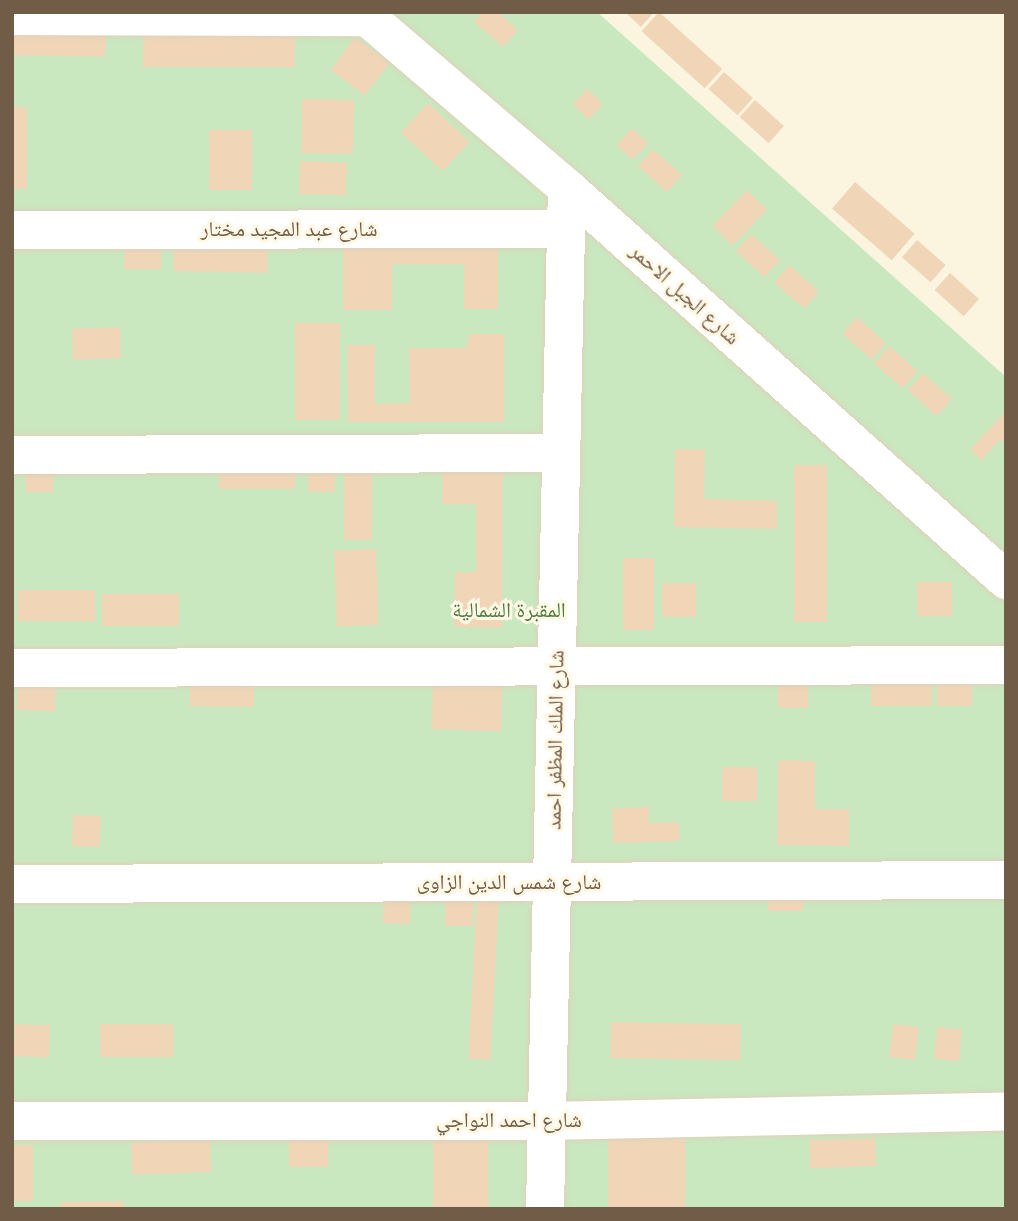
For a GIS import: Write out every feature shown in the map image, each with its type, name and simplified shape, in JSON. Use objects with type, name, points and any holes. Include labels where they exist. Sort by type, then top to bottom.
[{"type":"street","points":[[12,16],[364,15]]},
{"type":"street","name":"شارع الجبل الاحمر","points":[[364,15],[567,188],[1006,580]]},
{"type":"street","name":"شارع الملك المظفر احمد","points":[[545,1209],[567,188]]},
{"type":"street","name":"شارع عبد المجيد مختار","points":[[12,230],[565,229]]},
{"type":"street","points":[[12,455],[561,453]]},
{"type":"street","points":[[12,668],[1006,665]]},
{"type":"street","name":"شارع شمس الدين الزاوى","points":[[12,884],[1006,880]]},
{"type":"street","name":"شارع احمد النواجي","points":[[12,1121],[547,1121],[1006,1111]]},
{"type":"green space","name":"المقبرة الشمالية","points":[[12,12],[597,12],[1006,377],[1006,1209],[12,1209]]},
{"type":"building","points":[[482,12],[498,12],[518,30],[503,47],[474,22]]},
{"type":"building","points":[[625,12],[654,12],[641,27]]},
{"type":"building","points":[[659,12],[722,69],[705,88],[642,31]]},
{"type":"building","points":[[12,25],[106,27],[105,57],[12,55]]},
{"type":"building","points":[[143,25],[295,25],[295,67],[143,67]]},
{"type":"building","points":[[355,37],[389,63],[365,96],[330,70]]},
{"type":"building","points":[[724,72],[753,98],[738,115],[709,89]]},
{"type":"building","points":[[587,89],[603,104],[589,119],[573,104]]},
{"type":"building","points":[[302,99],[354,100],[353,154],[301,153]]},
{"type":"building","points":[[755,100],[784,126],[769,143],[740,117]]},
{"type":"building","points":[[428,103],[470,142],[442,171],[401,132]]},
{"type":"building","points":[[12,107],[27,107],[27,189],[12,189]]},
{"type":"building","points":[[632,128],[648,143],[632,160],[616,145]]},
{"type":"building","points":[[209,130],[252,130],[252,190],[209,190]]},
{"type":"building","points":[[653,149],[682,175],[667,192],[638,166]]},
{"type":"building","points":[[300,161],[347,163],[346,196],[299,194]]},
{"type":"building","points":[[855,182],[915,234],[892,260],[832,208]]},
{"type":"building","points":[[747,190],[767,209],[732,245],[712,226]]},
{"type":"building","points":[[751,234],[780,260],[765,277],[736,251]]},
{"type":"building","points":[[124,238],[161,238],[161,269],[124,269]]},
{"type":"building","points":[[174,240],[268,242],[267,273],[173,271]]},
{"type":"building","points":[[917,240],[946,265],[931,282],[902,257]]},
{"type":"building","points":[[343,243],[498,245],[498,309],[464,309],[464,264],[392,264],[392,310],[343,310]]},
{"type":"building","points":[[789,265],[819,291],[804,309],[774,282]]},
{"type":"building","points":[[950,273],[979,299],[964,316],[935,290]]},
{"type":"building","points":[[857,317],[886,343],[871,359],[842,333]]},
{"type":"building","points":[[295,323],[340,323],[340,420],[295,420]]},
{"type":"building","points":[[120,327],[121,358],[73,360],[72,329]]},
{"type":"building","points":[[470,334],[504,334],[504,422],[348,422],[347,345],[375,345],[375,404],[410,403],[409,348],[466,348]]},
{"type":"building","points":[[889,346],[918,371],[903,388],[874,363]]},
{"type":"building","points":[[923,373],[952,399],[937,416],[908,390]]},
{"type":"building","points":[[1004,413],[1006,444],[1001,439],[981,460],[970,449]]},
{"type":"building","points":[[675,449],[705,450],[704,499],[777,501],[777,529],[674,527]]},
{"type":"building","points":[[219,457],[295,457],[295,489],[219,489]]},
{"type":"building","points":[[26,461],[53,461],[53,492],[26,492]]},
{"type":"building","points":[[308,462],[335,462],[335,492],[308,492]]},
{"type":"building","points":[[794,465],[827,465],[827,622],[794,622]]},
{"type":"building","points":[[344,466],[372,466],[372,540],[344,540]]},
{"type":"building","points":[[442,468],[503,469],[502,628],[454,627],[455,572],[476,572],[476,504],[442,504]]},
{"type":"building","points":[[376,549],[379,625],[337,626],[334,550]]},
{"type":"building","points":[[623,558],[654,558],[654,630],[623,630]]},
{"type":"building","points":[[917,582],[952,582],[952,616],[917,616]]},
{"type":"building","points":[[662,583],[696,583],[696,617],[662,617]]},
{"type":"building","points":[[18,590],[95,590],[95,621],[18,621]]},
{"type":"building","points":[[102,594],[179,594],[179,626],[102,626]]},
{"type":"building","points":[[871,670],[932,670],[932,706],[871,706]]},
{"type":"building","points":[[937,672],[972,672],[972,706],[937,706]]},
{"type":"building","points":[[778,673],[808,673],[808,708],[778,708]]},
{"type":"building","points":[[433,674],[503,676],[501,731],[431,729]]},
{"type":"building","points":[[18,676],[56,677],[55,711],[17,710]]},
{"type":"building","points":[[190,679],[254,680],[254,707],[190,706]]},
{"type":"building","points":[[778,760],[815,761],[815,809],[849,809],[849,846],[777,845]]},
{"type":"building","points":[[722,767],[757,767],[757,801],[722,801]]},
{"type":"building","points":[[649,807],[649,823],[679,822],[679,841],[613,843],[612,808]]},
{"type":"building","points":[[73,815],[101,816],[100,847],[72,846]]},
{"type":"building","points":[[768,886],[803,886],[803,911],[768,911]]},
{"type":"building","points":[[384,892],[411,893],[410,924],[383,923]]},
{"type":"building","points":[[445,895],[473,895],[473,926],[445,926]]},
{"type":"building","points":[[477,895],[499,896],[490,1060],[468,1059]]},
{"type":"building","points":[[611,1022],[741,1024],[740,1060],[610,1058]]},
{"type":"building","points":[[15,1024],[50,1025],[49,1057],[14,1056]]},
{"type":"building","points":[[100,1024],[173,1024],[173,1057],[100,1057]]},
{"type":"building","points":[[893,1024],[919,1027],[915,1060],[889,1057]]},
{"type":"building","points":[[937,1027],[962,1029],[959,1061],[934,1059]]},
{"type":"building","points":[[289,1135],[328,1135],[328,1167],[289,1167]]},
{"type":"building","points":[[608,1136],[685,1136],[685,1209],[608,1209]]},
{"type":"building","points":[[433,1138],[488,1138],[488,1209],[433,1209]]},
{"type":"building","points":[[875,1138],[876,1166],[810,1168],[809,1140]]},
{"type":"building","points":[[210,1140],[211,1172],[132,1175],[131,1143]]},
{"type":"building","points":[[13,1145],[33,1145],[33,1201],[13,1201]]},
{"type":"building","points":[[123,1201],[124,1209],[61,1209],[60,1202]]}]
